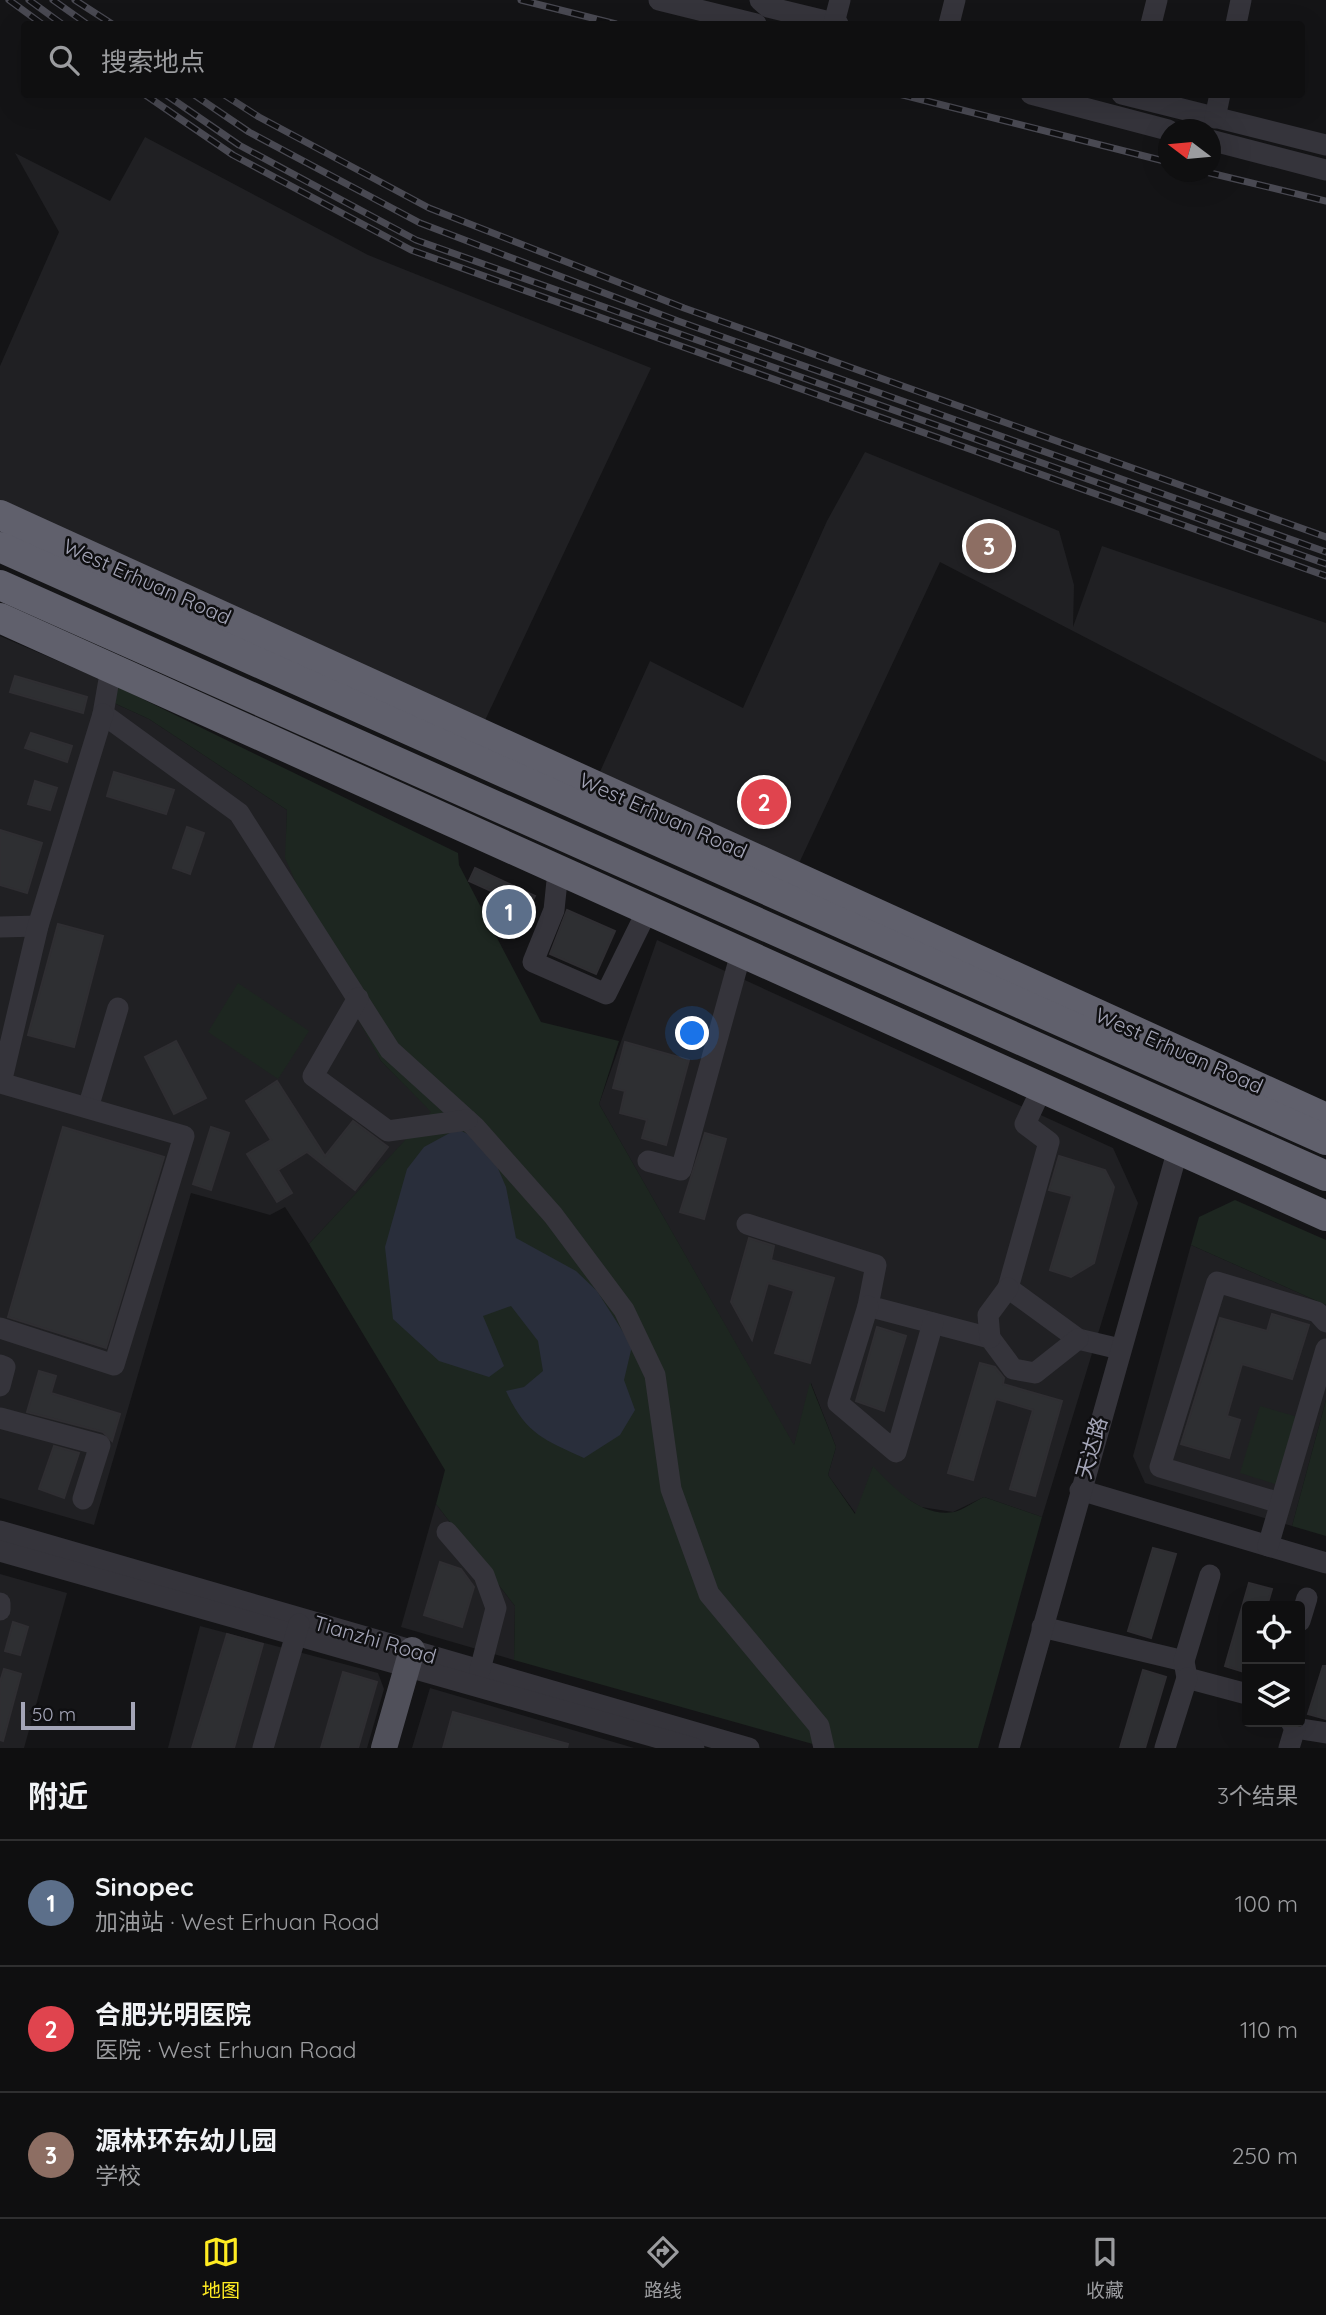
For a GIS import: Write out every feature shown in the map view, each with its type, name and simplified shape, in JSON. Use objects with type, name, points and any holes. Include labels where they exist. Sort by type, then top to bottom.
[{"type":"highway","name":"West Erhuan Road","points":[[0,515],[1326,1118]]},
{"type":"highway","name":"West Erhuan Road","points":[[0,547],[1326,1140]]},
{"type":"highway","points":[[0,584],[1326,1176]]},
{"type":"highway","points":[[0,618],[1326,1216]]},
{"type":"main road","points":[[384,1748],[417,1660]]},
{"type":"main road","points":[[399,1748],[417,1660]]},
{"type":"street","points":[[659,0],[743,21]]},
{"type":"street","points":[[760,0],[768,7],[824,21]]},
{"type":"street","points":[[836,21],[840,0]]},
{"type":"street","points":[[950,21],[955,0]]},
{"type":"street","points":[[1152,21],[1157,0]]},
{"type":"street","points":[[1237,21],[1241,0]]},
{"type":"street","points":[[1046,98],[1158,127]]},
{"type":"street","points":[[1140,98],[1326,145]]},
{"type":"street","points":[[1215,118],[1219,98]]},
{"type":"street","points":[[1221,143],[1326,170]]},
{"type":"street","points":[[0,1328],[114,1365],[184,1136],[1,1083],[38,926],[103,714],[111,668]]},
{"type":"street","points":[[103,714],[239,813],[390,1050],[467,1120],[553,1215],[624,1310],[655,1374],[671,1489],[709,1594],[818,1726],[824,1748]]},
{"type":"street","points":[[558,870],[554,910],[533,962],[606,994],[648,911]]},
{"type":"street","points":[[0,927],[38,926]]},
{"type":"street","points":[[648,1161],[681,1170],[741,953]]},
{"type":"street","points":[[358,998],[313,1076],[388,1131],[467,1120]]},
{"type":"street","points":[[88,1108],[118,1008]]},
{"type":"street","points":[[1042,1088],[1026,1124],[1049,1142],[1008,1288],[988,1315],[990,1338],[1013,1369],[1035,1373],[1078,1339]]},
{"type":"street","name":"天达路","points":[[1009,1748],[1178,1149]]},
{"type":"street","points":[[747,1224],[876,1265],[868,1306],[838,1404],[896,1452],[933,1323]]},
{"type":"street","points":[[1280,1503],[1160,1467],[1217,1282],[1317,1312],[1326,1322]]},
{"type":"street","points":[[1008,1288],[1078,1339],[1121,1349]]},
{"type":"street","points":[[868,1306],[990,1338]]},
{"type":"street","points":[[1268,1546],[1326,1349]]},
{"type":"street","points":[[0,1365],[5,1367],[0,1386]]},
{"type":"street","points":[[0,1418],[100,1446],[83,1499]]},
{"type":"street","points":[[1080,1490],[1326,1563]]},
{"type":"street","name":"Tianzhi Road","points":[[0,1531],[298,1627]]},
{"type":"street","points":[[447,1532],[484,1575],[496,1608],[480,1670]]},
{"type":"street","name":"Tianzhi Road","points":[[0,1551],[417,1660],[694,1748]]},
{"type":"street","points":[[1166,1748],[1210,1576]]},
{"type":"street","points":[[1305,1605],[1307,1598]]},
{"type":"street","points":[[0,1603],[0,1610]]},
{"type":"street","points":[[263,1748],[298,1627]]},
{"type":"street","points":[[1042,1627],[1185,1669],[1242,1692]]},
{"type":"street","name":"Tianzhi Road","points":[[417,1660],[480,1670],[749,1748]]},
{"type":"street","points":[[1292,1733],[1326,1733]]},
{"type":"shaded area","points":[[145,137],[368,255],[651,368],[479,733],[0,515],[0,366],[59,232],[15,153],[110,201]]},
{"type":"shaded area","points":[[865,452],[1059,531],[1074,585],[1073,627],[1102,546],[1326,623],[1326,762],[940,562],[793,876],[594,785],[650,661],[743,708],[827,521]]},
{"type":"shaded area","points":[[0,636],[118,687],[114,703],[149,719],[287,810],[286,858],[381,1061],[432,1112],[309,1244],[285,1207],[270,1215],[191,1193],[94,1525],[0,1498]]},
{"type":"shaded area","points":[[118,687],[458,853],[459,865],[541,1022],[619,1041],[599,1104],[794,1445],[810,1382],[836,1447],[828,1475],[855,1514],[873,1466],[909,1499],[930,1510],[954,1512],[984,1497],[1042,1517],[978,1748],[827,1748],[514,1660],[515,1606],[436,1504],[445,1470],[309,1244],[431,1112],[381,1061],[352,1008],[285,858],[287,810],[149,719],[114,703]]},
{"type":"shaded area","points":[[657,940],[1113,1148],[1138,1203],[1042,1517],[984,1497],[953,1512],[921,1507],[898,1493],[873,1467],[856,1514],[828,1475],[836,1447],[811,1383],[794,1446],[599,1104]]},
{"type":"shaded area","points":[[238,983],[309,1031],[278,1079],[208,1032]]},
{"type":"shaded area","points":[[1235,1200],[1326,1240],[1326,1305],[1191,1245],[1199,1217]]},
{"type":"shaded area","points":[[1191,1245],[1326,1305],[1326,1400],[1292,1526],[1145,1483],[1133,1456]]},
{"type":"shaded area","points":[[1326,1400],[1326,1536],[1292,1526]]},
{"type":"shaded area","points":[[1260,1406],[1298,1417],[1278,1485],[1240,1473]]},
{"type":"shaded area","points":[[436,1504],[515,1606],[514,1660],[401,1627]]},
{"type":"shaded area","points":[[0,1574],[67,1593],[24,1748],[0,1748]]},
{"type":"shaded area","points":[[200,1626],[378,1673],[384,1689],[367,1748],[168,1748]]},
{"type":"shaded area","points":[[430,1688],[634,1748],[412,1748]]},
{"type":"water","points":[[457,1129],[487,1143],[506,1187],[516,1238],[576,1271],[597,1291],[632,1346],[624,1380],[635,1410],[620,1435],[584,1458],[537,1434],[521,1417],[506,1391],[524,1387],[543,1371],[538,1341],[511,1306],[483,1316],[504,1366],[489,1377],[439,1361],[393,1319],[385,1247],[407,1169],[424,1147]]},
{"type":"building","points":[[15,676],[87,697],[83,713],[10,692]]},
{"type":"building","points":[[31,733],[72,746],[67,762],[25,748]]},
{"type":"building","points":[[114,772],[174,790],[166,814],[107,796]]},
{"type":"building","points":[[35,781],[57,788],[50,810],[28,804]]},
{"type":"building","points":[[187,827],[204,833],[190,874],[173,868]]},
{"type":"building","points":[[0,830],[42,843],[27,893],[0,885]]},
{"type":"building","points":[[475,868],[535,896],[517,933],[497,924],[509,899],[469,881]]},
{"type":"building","points":[[567,910],[615,931],[596,974],[550,954]]},
{"type":"building","points":[[58,924],[103,936],[74,1047],[28,1035]]},
{"type":"building","points":[[176,1041],[206,1098],[174,1114],[145,1057]]},
{"type":"building","points":[[625,1042],[689,1060],[666,1145],[642,1138],[647,1120],[620,1113],[625,1091],[613,1088]]},
{"type":"building","points":[[277,1081],[325,1156],[353,1121],[388,1147],[355,1190],[307,1152],[278,1170],[292,1193],[277,1202],[247,1154],[271,1140],[246,1101]]},
{"type":"building","points":[[63,1127],[164,1157],[106,1348],[8,1317]]},
{"type":"building","points":[[211,1127],[229,1133],[211,1190],[193,1184]]},
{"type":"building","points":[[705,1133],[726,1139],[704,1219],[680,1212]]},
{"type":"building","points":[[1059,1156],[1105,1170],[1114,1187],[1094,1263],[1071,1277],[1050,1270],[1072,1196],[1049,1190]]},
{"type":"building","points":[[749,1238],[774,1246],[771,1260],[834,1278],[810,1363],[775,1353],[794,1291],[768,1283],[752,1340],[731,1302]]},
{"type":"building","points":[[1272,1314],[1309,1325],[1292,1379],[1242,1364],[1227,1416],[1240,1420],[1229,1458],[1181,1444],[1220,1318],[1267,1331]]},
{"type":"building","points":[[877,1327],[906,1336],[884,1411],[856,1401]]},
{"type":"building","points":[[980,1363],[995,1367],[1004,1378],[1003,1384],[1062,1401],[1035,1496],[1010,1489],[1033,1410],[996,1399],[973,1480],[948,1473]]},
{"type":"building","points":[[39,1371],[56,1376],[51,1393],[120,1414],[112,1441],[103,1432],[27,1412]]},
{"type":"building","points":[[54,1446],[79,1453],[64,1498],[39,1489]]},
{"type":"building","points":[[1153,1548],[1176,1554],[1151,1638],[1128,1631]]},
{"type":"building","points":[[440,1562],[461,1569],[474,1587],[462,1627],[424,1615]]},
{"type":"building","points":[[1249,1583],[1272,1589],[1268,1601],[1244,1601]]},
{"type":"building","points":[[1242,1607],[1242,1671],[1225,1666]]},
{"type":"building","points":[[13,1622],[28,1627],[20,1655],[5,1651]]},
{"type":"building","points":[[227,1634],[263,1644],[234,1748],[192,1748]]},
{"type":"building","points":[[1323,1666],[1326,1666],[1326,1719],[1308,1714]]},
{"type":"building","points":[[4,1669],[21,1674],[3,1741],[0,1740],[0,1682]]},
{"type":"building","points":[[1143,1670],[1166,1677],[1145,1748],[1120,1748]]},
{"type":"building","points":[[343,1672],[377,1682],[358,1748],[321,1748]]},
{"type":"building","points":[[453,1712],[568,1744],[567,1748],[443,1748]]},
{"type":"railway","points":[[9,0],[38,21]]},
{"type":"railway","points":[[29,0],[58,21]]},
{"type":"railway","points":[[53,0],[83,21]]},
{"type":"railway","points":[[75,0],[107,21]]},
{"type":"railway","points":[[521,0],[604,21]]},
{"type":"railway","points":[[150,98],[233,155],[411,250],[1326,576]]},
{"type":"railway","points":[[171,98],[239,145],[416,240],[1326,564]]},
{"type":"railway","points":[[199,98],[249,132],[420,223],[678,321],[1326,552]]},
{"type":"railway","points":[[229,98],[259,117],[429,208],[684,308],[1326,537]]},
{"type":"railway","points":[[915,98],[1158,159]]},
{"type":"railway","points":[[1221,176],[1326,201]]},
{"type":"place","name":"源林环东幼儿园","points":[[989,546]]},
{"type":"place","name":"合肥光明医院","points":[[764,802]]},
{"type":"place","name":"Sinopec","points":[[509,912]]}]
